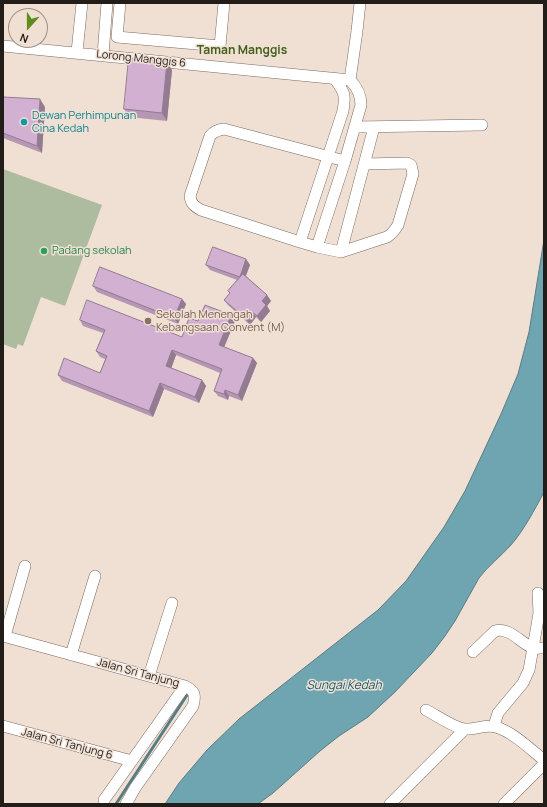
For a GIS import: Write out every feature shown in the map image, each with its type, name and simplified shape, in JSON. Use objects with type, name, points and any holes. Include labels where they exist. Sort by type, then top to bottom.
[{"type":"street","points":[[77,52],[82,3]]},
{"type":"street","points":[[103,55],[107,3]]},
{"type":"street","points":[[120,3],[117,37],[220,46],[224,3]]},
{"type":"street","points":[[318,247],[361,106],[358,90],[350,80],[360,3]]},
{"type":"street","name":"Lorong Manggis 6","points":[[3,46],[77,52],[350,80]]},
{"type":"street","points":[[300,242],[343,111],[345,99],[342,90],[335,79]]},
{"type":"street","points":[[355,127],[482,125]]},
{"type":"street","points":[[341,252],[374,127]]},
{"type":"street","points":[[345,161],[224,129],[218,130],[213,132],[210,136],[190,196],[191,202],[201,210],[300,242],[341,252],[387,237],[396,230],[413,174],[411,165],[407,163],[365,164]]},
{"type":"street","points":[[4,636],[25,566]]},
{"type":"street","points":[[72,655],[95,576]]},
{"type":"street","points":[[494,726],[498,713],[523,684],[539,648],[538,593]]},
{"type":"street","points":[[149,676],[172,603]]},
{"type":"street","points":[[473,652],[497,630],[502,630],[539,648]]},
{"type":"street","name":"Jalan Sri Tanjung","points":[[4,636],[185,686],[104,800]]},
{"type":"street","points":[[126,804],[135,788],[193,706],[195,696],[193,691],[185,686]]},
{"type":"street","points":[[426,710],[455,726],[465,729],[494,726],[513,736],[544,760]]},
{"type":"street","name":"Jalan Sri Tanjung 6","points":[[3,726],[132,761]]},
{"type":"street","points":[[390,804],[465,729]]},
{"type":"street","points":[[504,804],[544,764]]},
{"type":"green space","name":"Padang sekolah","points":[[3,169],[102,205],[65,306],[41,297],[23,346],[18,344],[16,349],[3,344]]},
{"type":"water","name":"Sungai Kedah","points":[[544,240],[544,492],[520,533],[511,545],[486,569],[479,578],[455,621],[432,653],[395,692],[368,717],[339,736],[320,751],[273,793],[258,804],[165,804],[179,783],[207,750],[239,719],[378,610],[406,581],[444,527],[465,491],[518,374],[529,332]]},
{"type":"building","points":[[129,58],[167,62],[162,113],[124,109]]},
{"type":"building","name":"Dewan Perhimpunan Cina Kedah","points":[[3,97],[40,99],[37,146],[3,133]]},
{"type":"building","points":[[213,247],[246,259],[240,277],[206,265]]},
{"type":"building","points":[[100,267],[182,299],[174,318],[93,286]]},
{"type":"building","points":[[243,274],[267,295],[262,301],[266,305],[257,316],[252,312],[246,319],[224,300],[230,293],[228,291]]},
{"type":"building","points":[[87,300],[182,337],[189,318],[198,321],[205,305],[231,315],[219,345],[253,358],[238,395],[225,390],[224,394],[214,391],[222,369],[172,350],[166,366],[202,380],[195,397],[160,383],[149,411],[58,375],[64,358],[100,373],[107,356],[96,351],[105,330],[80,320]]},
{"type":"waterway","points":[[116,804],[187,695]]},
{"type":"place","name":"Dewan Perhimpunan Cina Kedah","points":[[24,122]]},
{"type":"place","name":"Padang sekolah","points":[[44,251]]},
{"type":"place","name":"Sekolah Menengah Kebangsaan Convent (M)","points":[[148,321]]},
{"type":"district","name":"Taman Manggis","points":[[242,51]]}]
